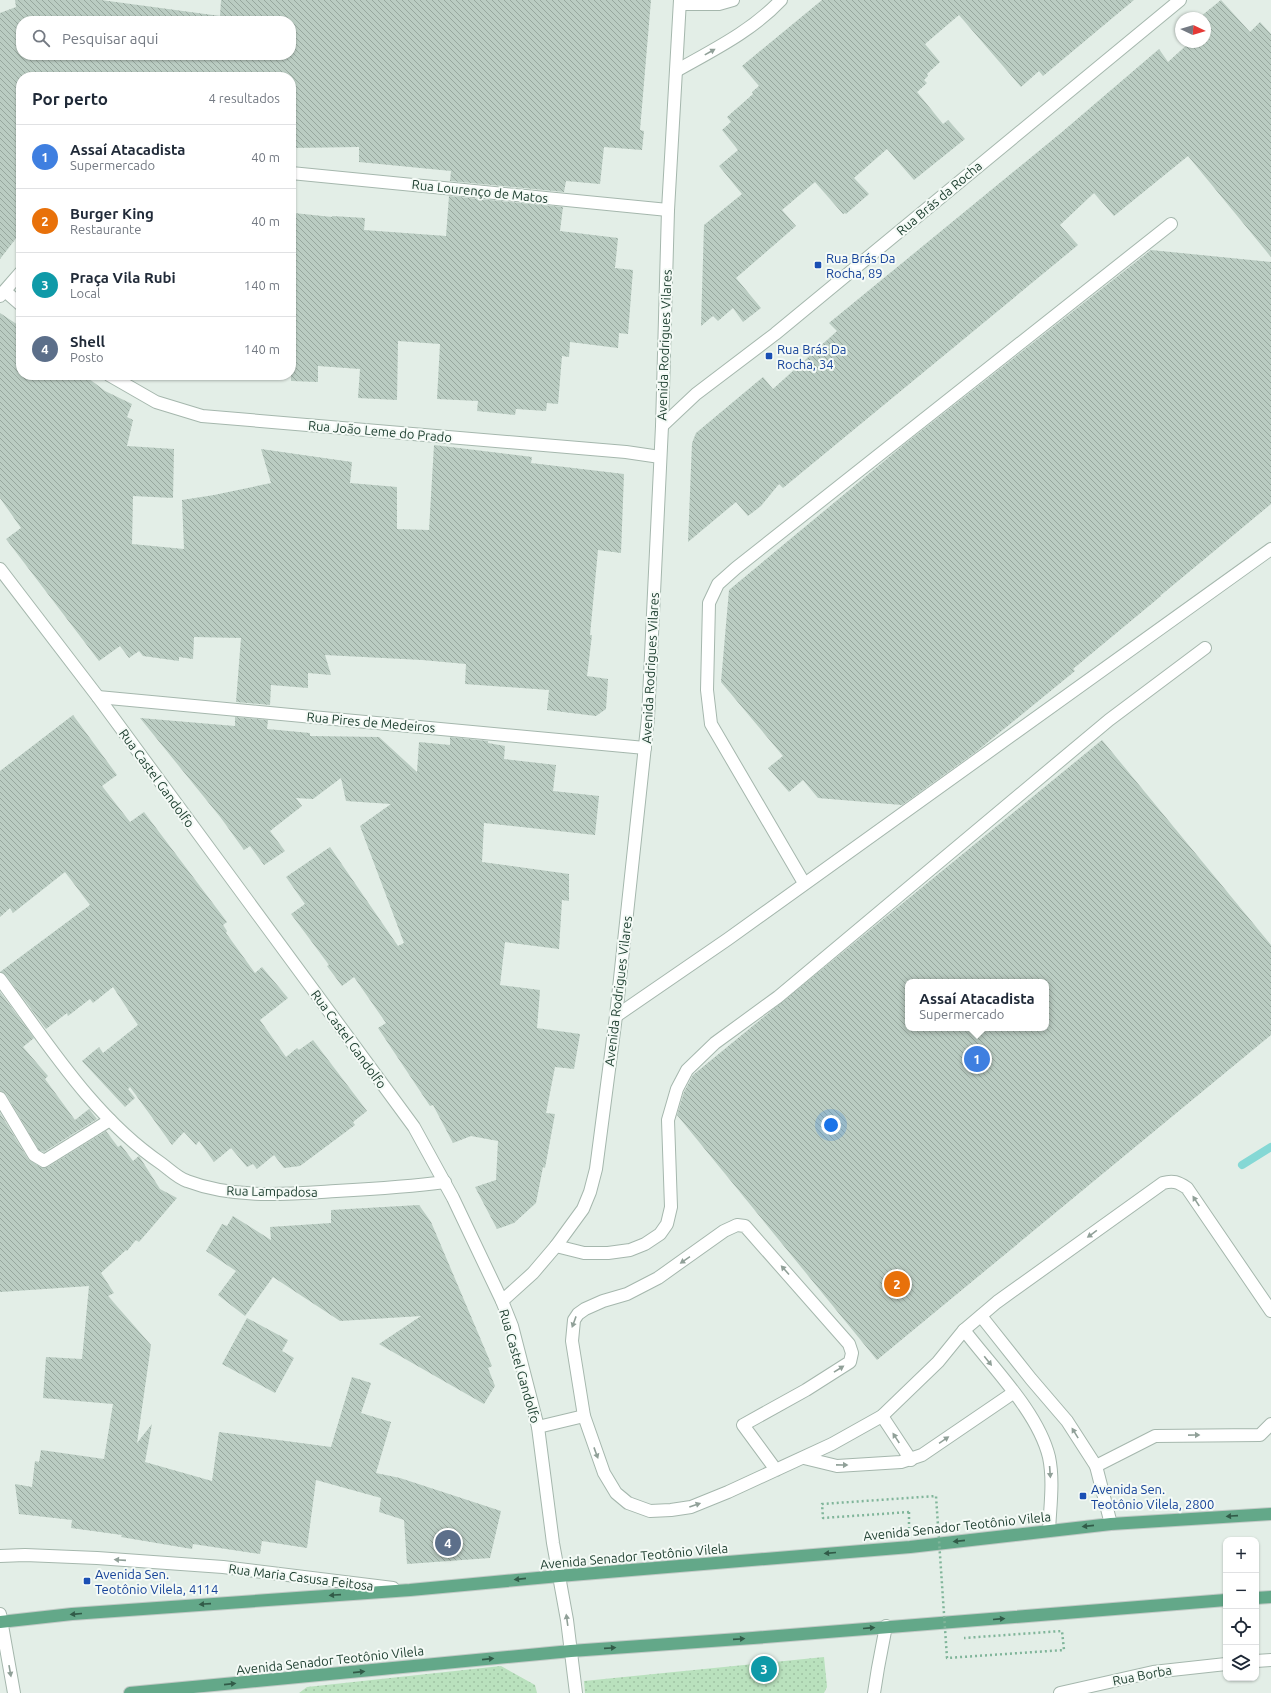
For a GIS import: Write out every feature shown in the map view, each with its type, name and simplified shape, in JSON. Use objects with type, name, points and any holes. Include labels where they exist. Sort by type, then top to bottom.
[{"type":"main road","name":"Avenida Senador Teotônio Vilela","points":[[0,1619],[410,1590],[910,1547],[1111,1524],[1271,1514]]},
{"type":"main road","points":[[1259,1598],[1271,1597]]},
{"type":"main road","name":"Avenida Senador Teotônio Vilela","points":[[130,1693],[151,1693],[571,1651],[1223,1600]]},
{"type":"street","points":[[680,2],[719,4],[733,0]]},
{"type":"street","points":[[676,71],[720,47],[749,28],[782,0]]},
{"type":"street","name":"Rua Brás da Rocha","points":[[662,426],[696,394],[780,330],[1180,0]]},
{"type":"street","name":"Avenida Rodrigues Vilares","points":[[502,1301],[533,1273],[556,1246],[583,1209],[590,1192],[596,1169],[616,1016],[648,718],[662,426],[668,210],[680,2]]},
{"type":"street","name":"Rua Lourenço de Matos","points":[[296,173],[668,210]]},
{"type":"street","points":[[804,883],[711,724],[707,690],[709,602],[718,584],[736,568],[1171,224]]},
{"type":"street","points":[[16,278],[2,294],[16,302]]},
{"type":"street","name":"Rua João Leme do Prado","points":[[118,380],[156,402],[202,416],[626,452],[660,457]]},
{"type":"street","points":[[616,1016],[728,939],[1271,549]]},
{"type":"street","name":"Rua Castel Gandolfo","points":[[0,569],[98,697],[414,1127],[444,1182],[502,1301],[512,1326],[538,1427],[553,1543],[571,1651],[576,1693]]},
{"type":"street","points":[[556,1246],[584,1253],[608,1253],[630,1250],[646,1244],[660,1234],[667,1224],[670,1207],[668,1120],[677,1089],[687,1070],[715,1043],[778,997],[1108,720],[1205,648]]},
{"type":"street","name":"Rua Pires de Medeiros","points":[[98,697],[645,748]]},
{"type":"street","name":"Rua Lampadosa","points":[[0,979],[77,1082],[110,1120],[149,1156],[185,1180],[211,1189],[234,1192],[286,1194],[408,1187],[444,1182]]},
{"type":"street","points":[[0,1098],[34,1155],[44,1161],[110,1120]]},
{"type":"street","points":[[776,1470],[743,1425],[806,1390],[850,1362],[852,1353],[849,1344],[745,1226],[737,1225],[724,1231],[658,1278],[627,1294],[591,1306],[578,1314],[574,1320],[572,1329],[572,1341],[584,1416],[604,1473],[616,1493],[628,1503],[650,1511],[691,1507],[728,1492],[804,1458],[882,1416],[938,1362],[964,1330],[997,1302],[1163,1183],[1171,1181],[1178,1182],[1187,1188],[1271,1311]]},
{"type":"street","points":[[981,1316],[1031,1379],[1068,1421],[1096,1466],[1111,1524]]},
{"type":"street","points":[[964,1330],[1014,1393],[1033,1420],[1043,1440],[1049,1458],[1051,1488],[1049,1531]]},
{"type":"street","points":[[804,1458],[838,1466],[911,1460],[922,1455],[1014,1393]]},
{"type":"street","points":[[538,1427],[584,1416]]},
{"type":"street","points":[[882,1416],[911,1460]]},
{"type":"street","points":[[1096,1466],[1155,1436],[1260,1435],[1271,1424]]},
{"type":"street","name":"Rua Maria Casusa Feitosa","points":[[0,1556],[25,1555],[97,1558],[223,1568],[410,1590]]},
{"type":"street","points":[[0,1619],[14,1693]]},
{"type":"street","points":[[873,1692],[886,1626]]},
{"type":"street","points":[[1259,1661],[1271,1660]]},
{"type":"street","name":"Rua Borba","points":[[1060,1693],[1153,1672],[1223,1664]]},
{"type":"path","points":[[909,1512],[823,1518],[822,1504],[936,1496],[947,1658],[1064,1650],[1062,1632],[964,1638]]},
{"type":"green space","points":[[824,1657],[827,1687],[824,1693],[585,1693],[584,1681]]},
{"type":"green space","points":[[501,1666],[535,1685],[537,1693],[299,1693],[307,1687]]},
{"type":"building","points":[[15,0],[101,0],[220,16],[221,0],[651,0],[640,130],[644,131],[642,150],[604,147],[600,184],[566,181],[564,192],[450,181],[451,171],[359,162],[359,147],[296,148],[296,72],[16,72],[16,238],[0,259],[0,13],[16,7]]},
{"type":"building","points":[[822,0],[1134,0],[1043,76],[1039,71],[1021,87],[959,15],[925,44],[940,62],[927,74],[928,76],[924,80],[927,83],[917,92],[943,124],[948,120],[965,139],[914,180],[887,149],[854,178],[869,194],[846,214],[843,214],[815,182],[782,210],[796,226],[736,278],[761,308],[743,322],[733,308],[718,321],[713,316],[701,326],[704,225],[742,194],[719,166],[738,150],[722,130],[731,122],[727,117],[753,94],[752,92],[759,86],[742,66]]},
{"type":"building","points":[[1221,0],[1250,32],[1260,22],[1271,34],[1271,257],[1188,156],[1114,216],[1094,193],[1060,225],[1078,245],[783,488],[779,484],[761,506],[748,516],[736,502],[688,542],[692,443],[696,433],[763,377],[773,389],[837,331],[829,323],[1062,132],[1159,49],[1168,62],[1183,48],[1211,48],[1211,12],[1206,12]]},
{"type":"building","points":[[449,196],[563,207],[560,231],[618,238],[615,268],[633,270],[628,334],[619,333],[618,348],[570,342],[569,357],[562,356],[558,404],[547,403],[546,411],[516,409],[515,415],[477,411],[478,401],[437,399],[440,344],[398,341],[397,400],[358,398],[360,369],[318,366],[318,382],[291,381],[296,380],[296,213],[332,217],[365,218],[364,230],[446,236]]},
{"type":"building","points":[[1151,250],[1271,262],[1271,504],[1073,669],[1075,671],[977,751],[902,805],[818,798],[803,780],[789,792],[768,768],[783,756],[721,682],[729,590],[906,443]]},
{"type":"building","points":[[0,313],[16,324],[16,380],[91,380],[105,391],[132,404],[127,417],[133,420],[127,446],[174,449],[173,498],[133,496],[132,544],[184,549],[182,500],[271,483],[261,449],[352,462],[350,483],[397,487],[397,529],[429,530],[434,445],[532,457],[531,463],[624,474],[621,553],[598,550],[590,635],[592,635],[587,676],[608,679],[606,709],[596,716],[547,710],[549,690],[465,684],[466,664],[325,655],[331,675],[308,673],[308,688],[271,685],[270,705],[236,702],[241,638],[194,637],[193,659],[179,657],[179,661],[143,656],[139,651],[129,658],[120,646],[99,661],[6,539],[21,528],[0,498]]},
{"type":"building","points":[[73,715],[117,775],[102,786],[130,822],[144,812],[227,922],[223,925],[227,931],[226,933],[255,973],[262,967],[288,998],[260,1020],[286,1057],[297,1048],[299,1050],[313,1040],[367,1111],[353,1122],[355,1125],[300,1166],[284,1168],[274,1155],[257,1169],[253,1164],[247,1167],[231,1148],[214,1162],[199,1141],[196,1145],[184,1132],[172,1145],[130,1087],[128,1089],[135,1098],[125,1107],[82,1061],[99,1047],[103,1053],[138,1025],[113,987],[93,1003],[90,999],[68,1016],[67,1013],[46,1029],[6,975],[0,972],[90,905],[65,872],[13,913],[10,908],[0,917],[0,771]]},
{"type":"building","points":[[235,717],[268,720],[267,729],[310,733],[310,736],[379,737],[417,772],[419,742],[450,745],[450,737],[488,741],[488,743],[505,746],[504,759],[556,765],[553,791],[599,796],[595,835],[484,823],[482,862],[569,874],[569,901],[562,900],[559,949],[505,942],[500,985],[540,990],[537,1028],[580,1034],[574,1069],[555,1067],[546,1113],[555,1114],[545,1168],[543,1167],[536,1203],[514,1223],[497,1229],[475,1187],[496,1180],[498,1141],[471,1136],[453,1143],[433,1105],[430,1106],[378,1028],[386,1023],[354,977],[342,986],[327,966],[329,965],[291,914],[305,904],[286,877],[330,847],[398,946],[404,943],[360,826],[391,804],[346,801],[341,778],[313,799],[296,798],[302,806],[270,831],[285,851],[264,865],[250,846],[244,850],[221,818],[140,718],[235,726]]},
{"type":"building","points":[[1102,740],[1271,945],[1271,1035],[877,1360],[677,1115],[684,1092],[693,1075]]},
{"type":"building","points":[[0,992],[34,1038],[23,1047],[48,1076],[45,1079],[75,1120],[89,1109],[97,1119],[44,1152],[39,1150],[6,1094],[0,1091]]},
{"type":"building","points":[[0,1113],[28,1159],[40,1167],[48,1167],[106,1131],[118,1147],[121,1145],[133,1161],[139,1156],[160,1189],[177,1198],[139,1242],[136,1240],[127,1251],[126,1250],[101,1273],[114,1293],[108,1296],[151,1345],[137,1443],[152,1424],[145,1462],[212,1481],[219,1432],[331,1447],[352,1377],[371,1383],[361,1413],[391,1422],[376,1473],[400,1478],[501,1511],[490,1558],[407,1564],[404,1520],[379,1512],[381,1498],[316,1480],[307,1548],[262,1541],[260,1554],[193,1544],[192,1549],[121,1537],[122,1535],[71,1528],[72,1520],[19,1514],[15,1484],[32,1487],[35,1461],[39,1462],[41,1450],[104,1459],[113,1404],[43,1398],[46,1357],[82,1359],[89,1286],[0,1292]]},
{"type":"building","points":[[419,1205],[431,1222],[492,1366],[488,1368],[495,1386],[484,1404],[379,1344],[421,1316],[340,1321],[273,1277],[245,1316],[218,1295],[236,1271],[206,1251],[222,1224],[227,1226],[233,1216],[271,1240],[270,1227],[331,1223],[331,1210]]},
{"type":"building","points":[[247,1318],[288,1340],[282,1351],[294,1358],[275,1393],[222,1364]]},
{"type":"waterway","points":[[1242,1165],[1271,1147]]},
{"type":"place","name":"Rua Brás Da Rocha, 89","points":[[818,265]]},
{"type":"place","name":"Rua Brás Da Rocha, 34","points":[[769,356]]},
{"type":"place","name":"Assaí Atacadista","points":[[977,1059]]},
{"type":"place","name":"Burger King","points":[[897,1284]]},
{"type":"place","name":"Avenida Sen. Teotônio Vilela, 2800","points":[[1083,1496]]},
{"type":"place","name":"Shell","points":[[448,1543]]},
{"type":"place","name":"Avenida Sen. Teotônio Vilela, 4114","points":[[87,1581]]},
{"type":"place","name":"Praça Vila Rubi","points":[[764,1669]]}]
